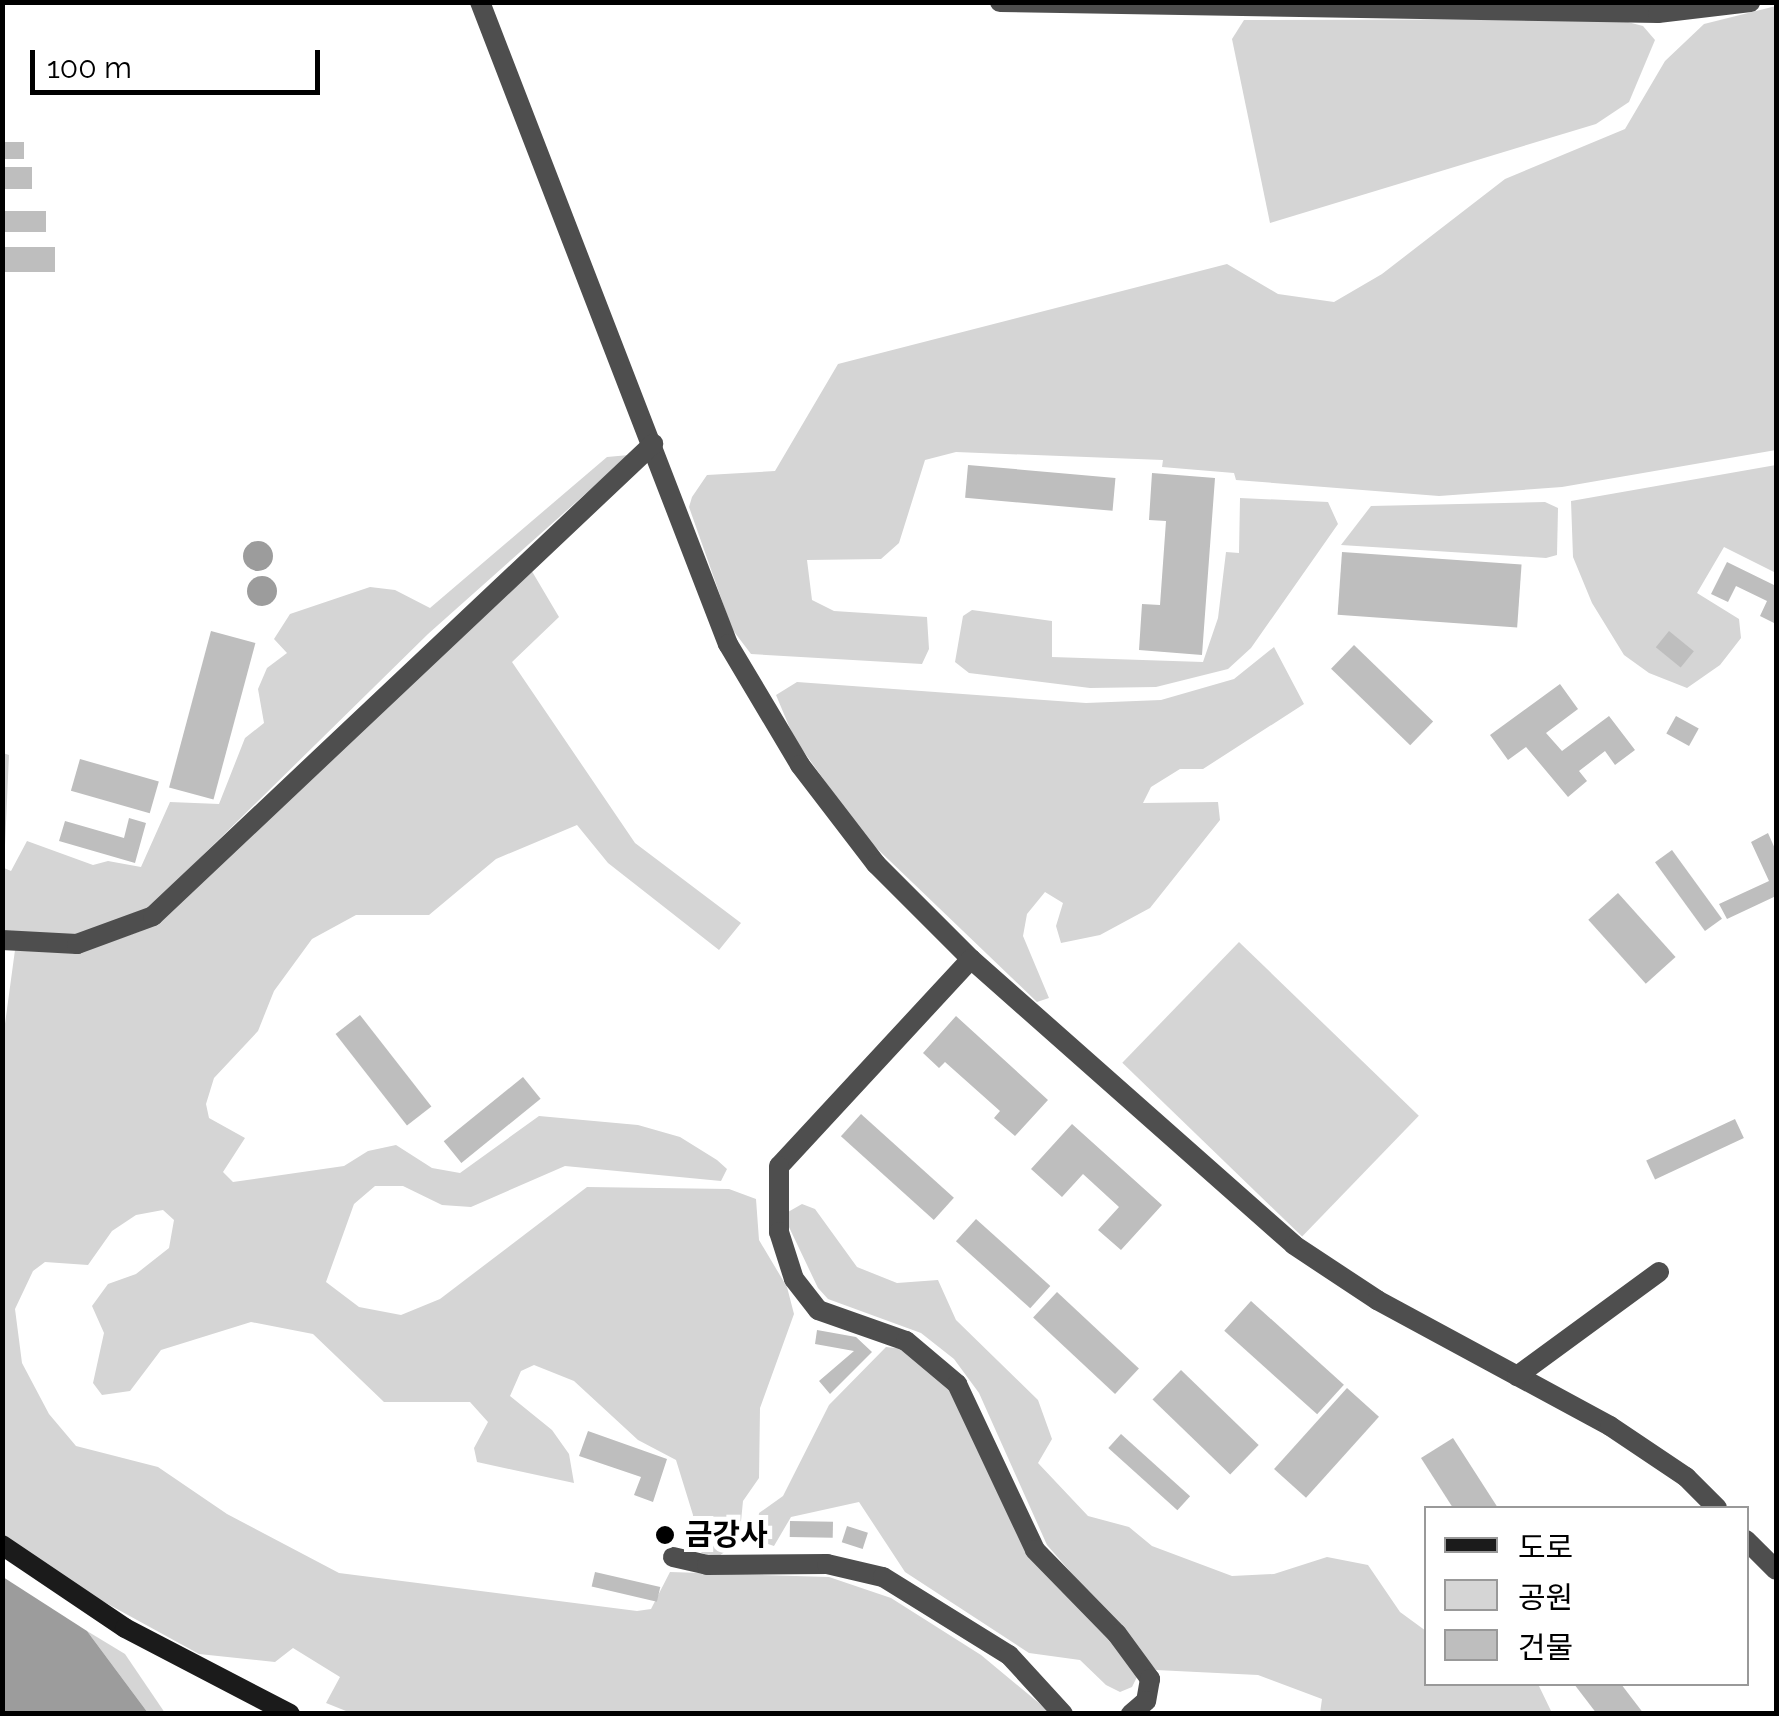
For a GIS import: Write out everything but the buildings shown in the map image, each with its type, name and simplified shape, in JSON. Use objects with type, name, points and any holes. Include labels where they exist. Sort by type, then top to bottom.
[{"type":"street","points":[[480,2],[728,644],[800,765],[876,864],[971,959],[1294,1245],[1335,1276],[1610,1426],[1686,1476],[1715,1506]]},
{"type":"street","points":[[1000,2],[1658,13],[1750,2]]},
{"type":"street","points":[[2,940],[77,944],[153,916],[653,444]]},
{"type":"street","points":[[971,959],[779,1166],[780,1232],[794,1279],[818,1310],[906,1342],[956,1384],[1035,1550],[1117,1634],[1150,1679],[1146,1701],[1131,1714]]},
{"type":"street","points":[[1517,1376],[1660,1272]]},
{"type":"street","points":[[1749,1543],[1776,1570]]},
{"type":"street","points":[[2,1545],[125,1628],[290,1714]]},
{"type":"street","points":[[673,1557],[707,1565],[827,1564],[882,1577],[1008,1654],[1063,1714]]},
{"type":"green space","points":[[1776,6],[1776,450],[1562,487],[1439,496],[1236,480],[1234,473],[1162,467],[1163,460],[956,452],[925,460],[899,543],[881,559],[807,560],[812,600],[834,611],[927,617],[929,649],[922,664],[751,654],[732,629],[689,507],[692,497],[707,475],[775,471],[838,364],[1227,264],[1278,294],[1334,302],[1382,274],[1505,179],[1625,129],[1665,61],[1704,24]]},
{"type":"green space","points":[[1616,19],[1643,26],[1655,40],[1629,102],[1596,124],[1270,223],[1232,39],[1244,20]]},
{"type":"green space","points":[[629,455],[428,634],[146,911],[77,935],[3,931],[3,753],[9,755],[4,868],[11,871],[27,841],[93,865],[108,861],[141,867],[170,802],[219,804],[245,738],[264,723],[258,689],[267,668],[287,653],[274,639],[290,614],[370,587],[395,590],[430,608],[607,457]]},
{"type":"green space","points":[[1776,465],[1776,573],[1724,547],[1697,593],[1739,619],[1741,638],[1720,665],[1687,688],[1649,673],[1624,655],[1592,603],[1573,557],[1571,501]]},
{"type":"green space","points":[[1240,498],[1328,502],[1338,524],[1251,648],[1228,669],[1156,687],[1090,688],[969,673],[955,662],[963,616],[972,610],[1052,621],[1052,657],[1203,662],[1218,618],[1226,552],[1239,553]]},
{"type":"green space","points":[[1545,502],[1558,508],[1557,555],[1546,558],[1341,545],[1371,506]]},
{"type":"green space","points":[[530,568],[559,617],[512,662],[635,843],[741,923],[719,950],[608,863],[577,825],[496,859],[429,915],[356,915],[312,939],[274,991],[258,1031],[214,1078],[206,1104],[209,1118],[245,1138],[223,1172],[233,1182],[344,1166],[368,1151],[396,1145],[432,1168],[460,1173],[539,1116],[638,1125],[680,1137],[717,1160],[727,1169],[721,1181],[565,1166],[471,1207],[442,1205],[403,1186],[375,1186],[354,1204],[326,1282],[359,1307],[401,1315],[440,1299],[587,1187],[729,1189],[756,1199],[759,1240],[787,1287],[794,1314],[760,1408],[759,1478],[743,1501],[739,1542],[716,1558],[702,1553],[691,1543],[693,1515],[676,1460],[638,1440],[574,1381],[534,1365],[521,1371],[510,1396],[552,1430],[569,1454],[574,1483],[477,1462],[474,1448],[488,1422],[470,1402],[384,1402],[313,1334],[251,1322],[161,1350],[130,1391],[102,1395],[93,1383],[104,1333],[92,1306],[108,1284],[136,1274],[169,1248],[174,1220],[163,1210],[136,1215],[112,1231],[88,1265],[45,1262],[33,1271],[15,1309],[22,1363],[49,1414],[76,1446],[158,1467],[227,1514],[339,1573],[637,1611],[651,1609],[670,1572],[829,1577],[891,1598],[981,1655],[1051,1713],[351,1713],[326,1703],[340,1677],[293,1648],[275,1662],[199,1654],[75,1586],[3,1535],[2,1046],[15,950],[84,951],[141,931]]},
{"type":"green space","points":[[1274,647],[1304,704],[1203,769],[1180,769],[1151,787],[1143,803],[1218,802],[1220,820],[1150,908],[1100,935],[1061,943],[1056,926],[1063,903],[1045,892],[1027,914],[1023,936],[1049,998],[1037,1002],[865,837],[794,738],[776,695],[797,682],[1086,703],[1161,700],[1234,679]]},
{"type":"green space","points":[[1239,942],[1419,1116],[1302,1237],[1122,1063]]},
{"type":"green space","points":[[802,1204],[815,1209],[857,1267],[897,1283],[938,1280],[956,1320],[1038,1400],[1052,1439],[1038,1463],[1088,1516],[1129,1527],[1152,1546],[1232,1576],[1274,1574],[1327,1557],[1368,1565],[1400,1612],[1424,1630],[1424,1686],[1539,1686],[1552,1713],[1320,1713],[1322,1699],[1258,1675],[1156,1670],[1047,1545],[979,1393],[954,1359],[921,1333],[828,1299],[818,1288],[788,1225],[788,1212]]},
{"type":"green space","points":[[886,1347],[905,1349],[951,1389],[1031,1558],[1112,1641],[1137,1677],[1132,1687],[1120,1692],[1106,1685],[1080,1660],[1029,1653],[905,1572],[859,1502],[791,1517],[774,1546],[756,1540],[759,1513],[783,1496],[829,1405]]},
{"type":"green space","points":[[87,1631],[125,1654],[165,1713],[148,1713]]},
{"type":"shaded area","points":[[258,541],[269,545],[273,556],[269,567],[258,571],[247,567],[243,556],[247,545]]},
{"type":"shaded area","points":[[262,576],[273,580],[277,591],[273,602],[262,606],[251,602],[247,591],[251,580]]},
{"type":"shaded area","points":[[3,1577],[87,1631],[148,1713],[3,1713]]},
{"type":"place","name":"금강사","points":[[665,1535]]}]
